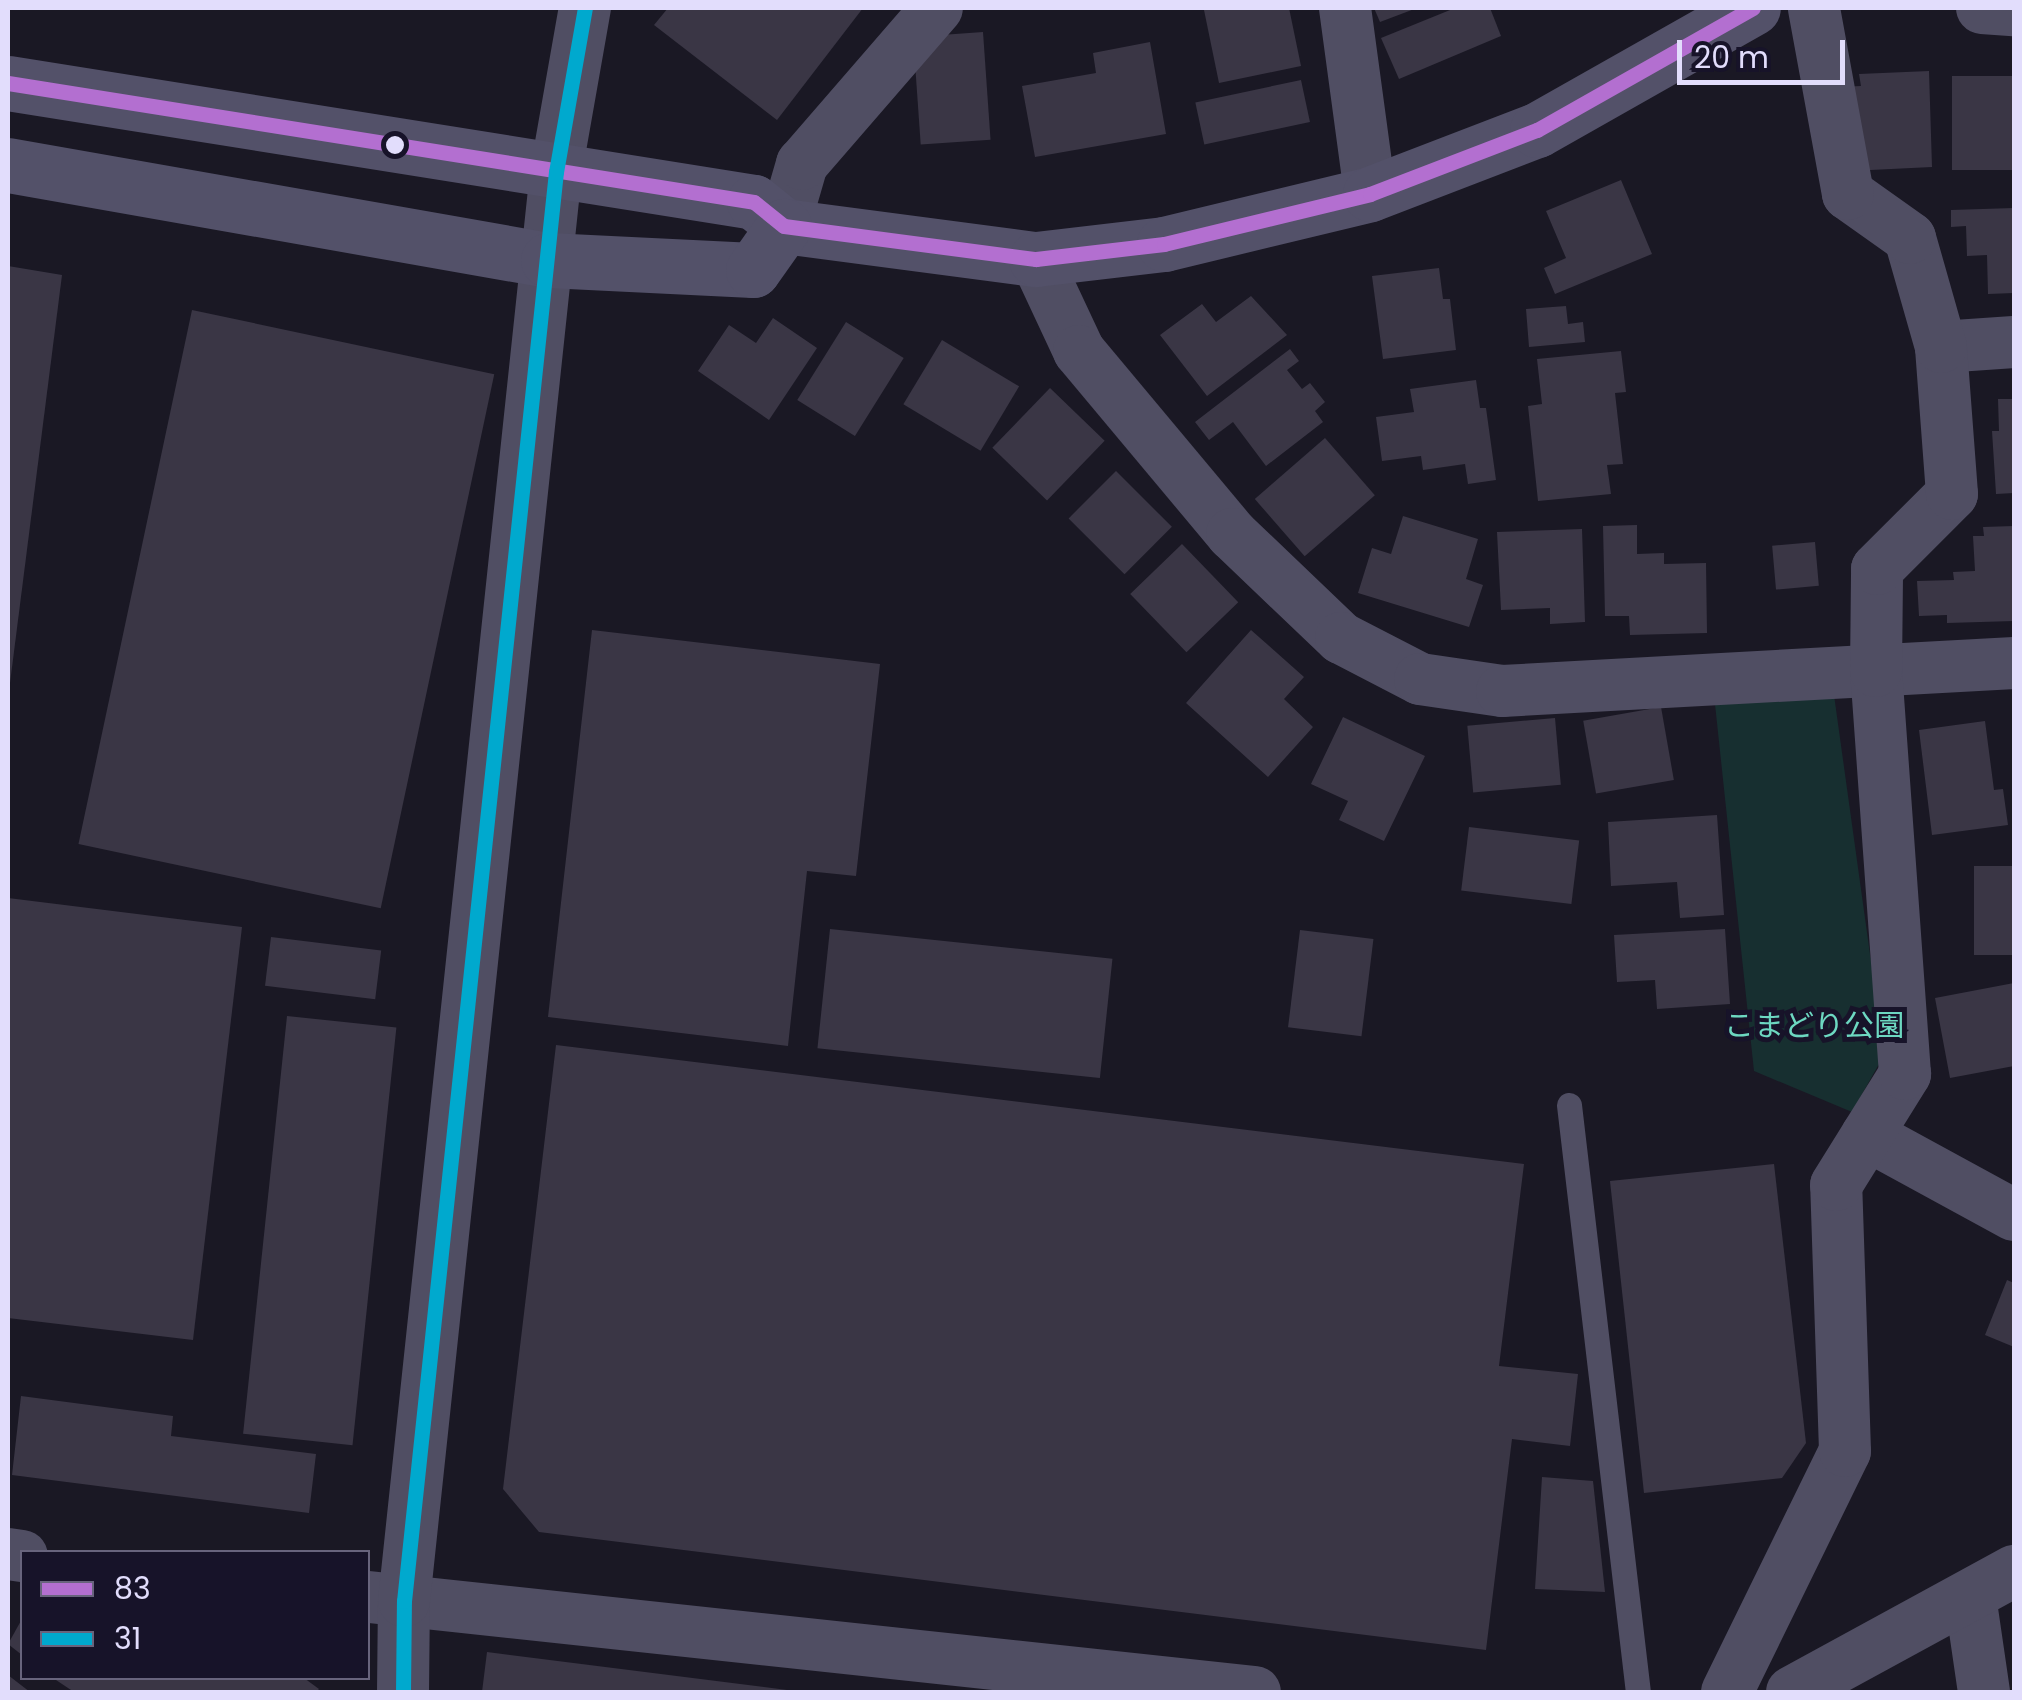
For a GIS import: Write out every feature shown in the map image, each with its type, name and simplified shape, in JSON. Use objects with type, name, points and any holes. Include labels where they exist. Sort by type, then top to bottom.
[{"type":"street","points":[[403,1692],[386,1599],[556,172],[585,8]]},
{"type":"street","points":[[8,165],[548,260],[753,270],[784,226],[802,164],[937,8]]},
{"type":"street","points":[[1344,8],[1370,194]]},
{"type":"street","points":[[8,83],[754,202],[784,226],[1036,260],[1164,244],[1370,194],[1537,130],[1753,8]]},
{"type":"street","points":[[1727,1692],[1846,1451],[1836,1186],[1905,1074],[1876,671],[1878,569],[1952,494],[1941,347],[1910,238],[1848,194],[1814,8]]},
{"type":"street","points":[[1982,8],[2014,10]]},
{"type":"street","points":[[1036,260],[1079,351],[1232,534],[1340,638],[1420,679],[1502,691],[2014,663]]},
{"type":"street","points":[[1941,347],[2014,342]]},
{"type":"street","points":[[1868,1135],[2014,1214]]},
{"type":"street","points":[[1792,1692],[2014,1571]]},
{"type":"street","points":[[1970,1596],[1984,1692]]},
{"type":"street","points":[[386,1599],[1255,1692]]},
{"type":"lane","points":[[1569,1105],[1638,1692]]},
{"type":"green space","name":"こまどり公園","points":[[1834,695],[1884,1055],[1852,1112],[1754,1071],[1715,704]]},
{"type":"building","points":[[668,8],[863,8],[777,120],[654,25]]},
{"type":"building","points":[[1289,8],[1301,66],[1219,83],[1204,10]]},
{"type":"building","points":[[1374,8],[1417,8],[1380,22]]},
{"type":"building","points":[[1455,8],[1490,8],[1501,36],[1399,79],[1381,38]]},
{"type":"building","points":[[983,32],[991,140],[921,145],[913,37]]},
{"type":"building","points":[[1150,42],[1166,134],[1035,157],[1022,86],[1096,73],[1093,53]]},
{"type":"building","points":[[1929,71],[1932,167],[1850,171],[1839,87],[1861,86],[1859,74]]},
{"type":"building","points":[[1952,76],[2014,76],[2014,170],[1952,170]]},
{"type":"building","points":[[1301,80],[1310,122],[1204,145],[1195,102]]},
{"type":"building","points":[[1621,180],[1652,254],[1555,294],[1544,268],[1566,258],[1546,211]]},
{"type":"building","points":[[2014,208],[2014,293],[1988,294],[1987,255],[1967,256],[1966,226],[1951,227],[1951,210]]},
{"type":"building","points":[[8,266],[62,275],[10,683],[8,683]]},
{"type":"building","points":[[1439,268],[1443,299],[1450,299],[1456,350],[1383,359],[1372,276]]},
{"type":"building","points":[[1251,296],[1287,335],[1207,396],[1160,335],[1202,304],[1216,322]]},
{"type":"building","points":[[1566,306],[1568,324],[1583,322],[1585,342],[1529,347],[1526,309]]},
{"type":"building","points":[[192,310],[494,374],[381,908],[78,844]]},
{"type":"building","points":[[773,318],[817,348],[769,420],[698,371],[729,325],[756,343]]},
{"type":"building","points":[[846,322],[904,358],[855,436],[797,400]]},
{"type":"building","points":[[942,340],[1019,386],[981,451],[903,404]]},
{"type":"building","points":[[1290,349],[1299,361],[1287,370],[1302,389],[1310,383],[1325,402],[1315,411],[1323,422],[1266,466],[1233,422],[1209,440],[1195,422]]},
{"type":"building","points":[[1621,351],[1626,392],[1615,393],[1623,464],[1607,465],[1611,494],[1538,501],[1528,406],[1542,404],[1537,359]]},
{"type":"building","points":[[1476,380],[1480,408],[1486,408],[1496,480],[1468,484],[1465,464],[1423,470],[1421,456],[1382,461],[1376,417],[1414,412],[1410,389]]},
{"type":"building","points":[[1050,388],[1105,441],[1047,500],[992,448]]},
{"type":"building","points":[[1998,399],[2014,399],[2014,493],[1996,494],[1992,431],[1999,431]]},
{"type":"building","points":[[1325,438],[1375,495],[1305,556],[1255,499]]},
{"type":"building","points":[[1116,471],[1172,527],[1124,574],[1069,518]]},
{"type":"building","points":[[1403,516],[1478,539],[1466,579],[1483,585],[1469,627],[1358,593],[1372,548],[1391,554]]},
{"type":"building","points":[[1637,525],[1637,554],[1664,553],[1664,564],[1706,563],[1707,633],[1630,635],[1629,616],[1605,616],[1603,526]]},
{"type":"building","points":[[2014,526],[2014,621],[1947,623],[1947,615],[1919,616],[1917,581],[1954,580],[1953,572],[1975,571],[1973,536],[1984,536],[1983,527]]},
{"type":"building","points":[[1582,529],[1585,622],[1550,624],[1550,608],[1501,610],[1497,532]]},
{"type":"building","points":[[1815,542],[1819,586],[1776,590],[1772,546]]},
{"type":"building","points":[[1182,544],[1238,602],[1186,652],[1130,594]]},
{"type":"building","points":[[592,630],[880,664],[856,876],[807,871],[788,1046],[548,1017]]},
{"type":"building","points":[[1251,630],[1304,677],[1284,699],[1313,727],[1268,777],[1186,703]]},
{"type":"building","points":[[1661,707],[1674,780],[1596,794],[1583,721]]},
{"type":"building","points":[[1343,717],[1425,756],[1384,841],[1339,820],[1348,801],[1311,784]]},
{"type":"building","points":[[1555,718],[1561,785],[1473,792],[1467,726]]},
{"type":"building","points":[[1985,721],[1994,790],[2003,789],[2008,825],[1932,835],[1919,730]]},
{"type":"building","points":[[1717,815],[1724,915],[1680,918],[1677,882],[1611,886],[1608,822]]},
{"type":"building","points":[[1469,827],[1579,841],[1571,904],[1461,891]]},
{"type":"building","points":[[1974,866],[2014,866],[2014,955],[1974,955]]},
{"type":"building","points":[[8,898],[242,927],[193,1340],[8,1318]]},
{"type":"building","points":[[830,929],[1112,959],[1100,1078],[817,1048]]},
{"type":"building","points":[[1725,929],[1730,1004],[1657,1009],[1655,980],[1617,982],[1614,935]]},
{"type":"building","points":[[1300,930],[1373,939],[1362,1036],[1288,1027]]},
{"type":"building","points":[[271,937],[381,951],[375,999],[265,986]]},
{"type":"building","points":[[2014,983],[2014,1066],[1950,1078],[1935,998]]},
{"type":"building","points":[[287,1016],[396,1027],[352,1445],[243,1434]]},
{"type":"building","points":[[556,1045],[1524,1164],[1499,1366],[1578,1374],[1570,1446],[1512,1439],[1486,1650],[539,1532],[503,1489]]},
{"type":"building","points":[[1774,1164],[1806,1443],[1782,1478],[1644,1493],[1610,1181]]},
{"type":"building","points":[[2007,1280],[2014,1283],[2014,1347],[1985,1335]]},
{"type":"building","points":[[21,1396],[173,1416],[171,1436],[316,1454],[309,1513],[12,1475]]},
{"type":"building","points":[[1542,1477],[1593,1481],[1605,1592],[1535,1589]]},
{"type":"building","points":[[20,1623],[20,1653],[8,1644]]},
{"type":"building","points":[[487,1652],[787,1690],[787,1692],[482,1692]]},
{"type":"building","points":[[8,1675],[30,1692],[8,1692]]},
{"type":"building","points":[[56,1680],[307,1680],[319,1689],[316,1692],[74,1692]]},
{"type":"transit line","name":"31","points":[[403,1692],[404,1601],[556,172],[585,8]]},
{"type":"transit line","name":"83","points":[[8,83],[754,202],[784,226],[1036,259],[1164,244],[1370,194],[1537,130],[1753,8]]}]
